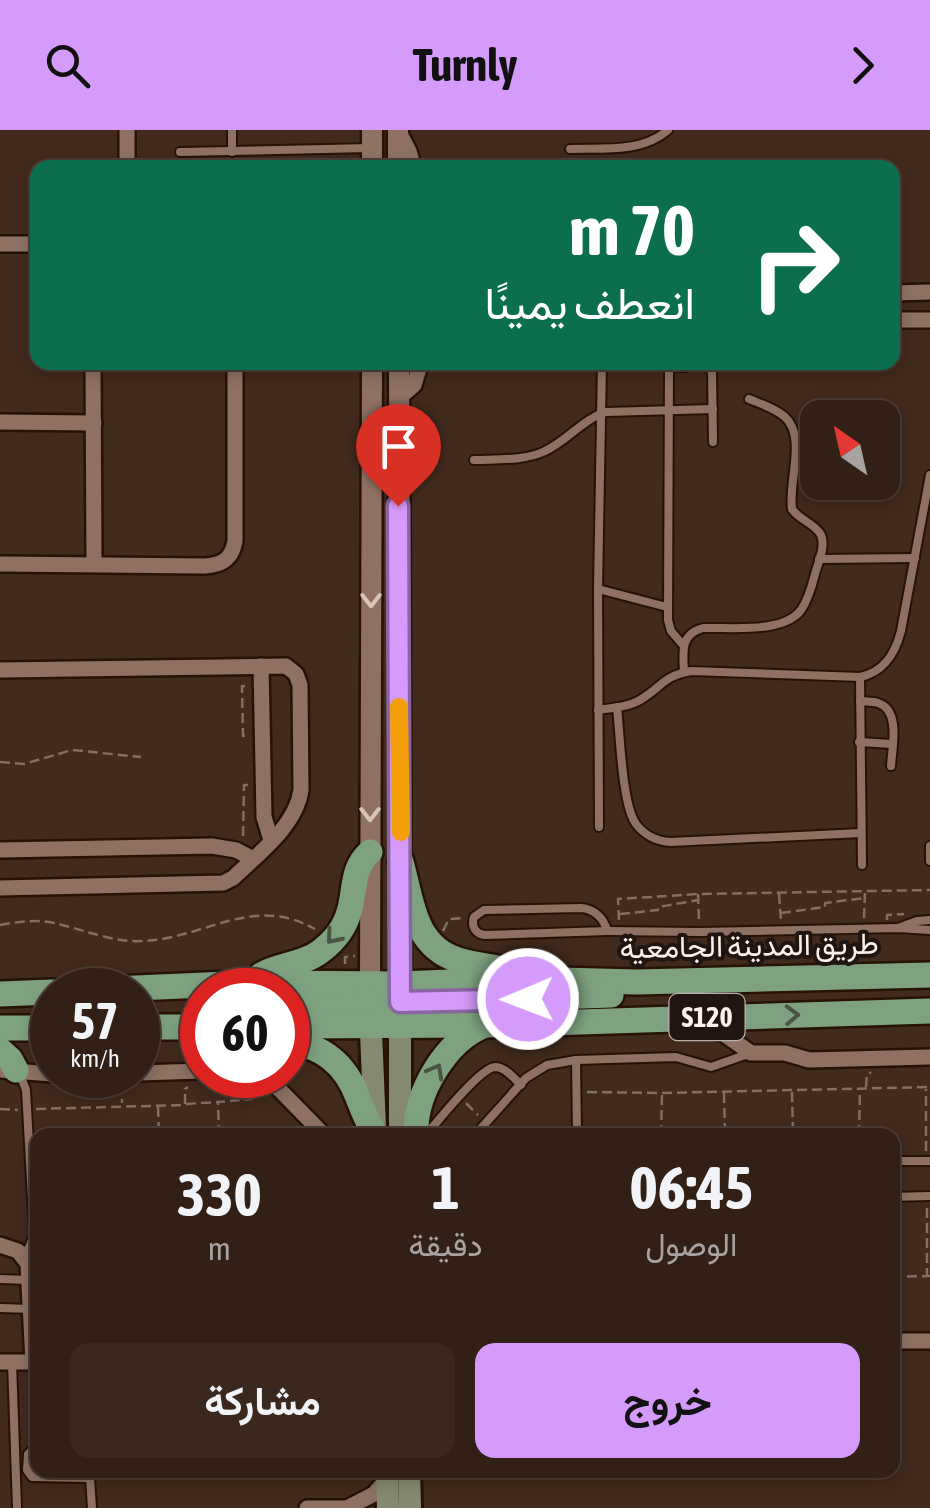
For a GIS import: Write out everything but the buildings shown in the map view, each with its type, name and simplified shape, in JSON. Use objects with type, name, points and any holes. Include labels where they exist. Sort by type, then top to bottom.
[{"type":"main road","points":[[277,968],[304,961],[330,943],[348,918],[356,872],[370,852]]},
{"type":"main road","points":[[401,862],[416,920],[430,945],[449,957],[504,968],[521,979]]},
{"type":"main road","name":"طريق المدينة الجامعية","points":[[310,993],[370,1004],[401,1003],[521,979],[637,982],[923,972]]},
{"type":"main road","points":[[310,1007],[601,997],[637,982]]},
{"type":"main road","points":[[0,994],[30,993]]},
{"type":"main road","points":[[400,1128],[401,1003]]},
{"type":"main road","name":"طريق المدينة الجامعية","points":[[401,1003],[485,1025],[930,1011]]},
{"type":"main road","points":[[370,1004],[375,1128]]},
{"type":"main road","name":"طريق المدينة الجامعية","points":[[310,1020],[370,1004]]},
{"type":"main road","points":[[172,1026],[180,1023]]},
{"type":"main road","points":[[416,1128],[420,1103],[445,1056],[462,1037],[485,1025]]},
{"type":"main road","points":[[160,1026],[180,1026]]},
{"type":"main road","points":[[0,1028],[30,1028]]},
{"type":"main road","points":[[310,1047],[342,1067],[371,1128]]},
{"type":"main road","points":[[387,1478],[388,1508]]},
{"type":"main road","points":[[409,1478],[410,1508]]},
{"type":"street","points":[[127,160],[128,130]]},
{"type":"street","points":[[398,130],[398,160]]},
{"type":"street","points":[[398,130],[412,160]]},
{"type":"street","points":[[0,244],[30,244]]},
{"type":"street","points":[[900,293],[930,292]]},
{"type":"street","points":[[900,320],[930,320]]},
{"type":"street","points":[[93,370],[94,564]]},
{"type":"street","points":[[0,564],[222,563],[234,551],[235,542],[235,370]]},
{"type":"street","points":[[370,1004],[372,370]]},
{"type":"street","points":[[399,370],[401,1003]]},
{"type":"street","points":[[399,398],[414,385],[419,370]]},
{"type":"street","points":[[0,422],[94,423]]},
{"type":"street","points":[[261,666],[265,824],[271,840]]},
{"type":"street","points":[[0,670],[280,666],[292,669],[300,685],[300,800],[292,816],[271,840],[248,856],[234,878],[218,884],[0,888]]},
{"type":"street","points":[[0,850],[212,846],[248,856]]},
{"type":"street","points":[[644,1019],[661,1030],[705,1030],[725,1045],[751,1052],[785,1053],[815,1060],[930,1057]]},
{"type":"street","points":[[5,1064],[30,1069]]},
{"type":"street","points":[[288,1098],[317,1128]]},
{"type":"street","points":[[0,1246],[12,1248],[28,1264],[30,1308]]},
{"type":"street","points":[[900,1341],[930,1341]]},
{"type":"street","points":[[307,1508],[351,1508],[374,1494],[385,1478]]},
{"type":"lane","points":[[232,130],[232,152]]},
{"type":"lane","points":[[570,150],[635,146],[668,130]]},
{"type":"lane","points":[[180,152],[372,149]]},
{"type":"lane","points":[[599,827],[602,370]]},
{"type":"lane","points":[[670,370],[668,607],[669,626],[683,645]]},
{"type":"lane","points":[[711,370],[713,442]]},
{"type":"lane","points":[[684,672],[683,645],[688,635],[698,629],[775,626],[790,621],[804,604],[820,560],[821,534],[796,515],[791,503],[794,429],[782,414],[749,399]]},
{"type":"lane","points":[[474,460],[539,454],[602,413],[713,408]]},
{"type":"lane","points":[[598,710],[640,700],[668,678],[684,672],[860,676],[880,669],[898,645],[930,474]]},
{"type":"lane","points":[[820,560],[914,558]]},
{"type":"lane","points":[[598,589],[668,607]]},
{"type":"lane","points":[[860,676],[862,865]]},
{"type":"lane","points":[[860,701],[878,703],[890,712],[891,766]]},
{"type":"lane","points":[[617,707],[629,808],[640,829],[654,838],[670,842],[861,833]]},
{"type":"lane","points":[[859,742],[892,744]]},
{"type":"lane","points":[[930,846],[930,860]]},
{"type":"lane","points":[[607,931],[598,915],[581,908],[484,910],[473,921],[474,929],[485,935],[930,930]]},
{"type":"lane","points":[[898,928],[930,920]]},
{"type":"lane","points":[[717,1064],[725,1045]]},
{"type":"lane","points":[[481,1128],[521,1084],[548,1065],[576,1060],[676,1057],[704,1066],[751,1052]]},
{"type":"lane","points":[[576,1060],[578,1128]]},
{"type":"lane","points":[[5,1064],[26,1084],[30,1163]]},
{"type":"lane","points":[[432,1128],[488,1069],[505,1070],[521,1084]]},
{"type":"lane","points":[[900,1161],[928,1161]]},
{"type":"lane","points":[[900,1197],[928,1196]]},
{"type":"lane","points":[[22,1255],[30,1246]]},
{"type":"lane","points":[[0,1279],[30,1280]]},
{"type":"lane","points":[[0,1308],[30,1308]]},
{"type":"lane","points":[[6,1362],[17,1508]]},
{"type":"lane","points":[[0,1440],[14,1440]]},
{"type":"lane","points":[[90,1478],[92,1508]]},
{"type":"path","points":[[0,762],[24,764],[72,750],[141,758]]},
{"type":"path","points":[[248,856],[244,785],[264,785]]},
{"type":"path","points":[[618,931],[618,898],[930,890]]},
{"type":"path","points":[[864,929],[865,891]]},
{"type":"path","points":[[780,893],[781,930]]},
{"type":"path","points":[[698,894],[699,932]]},
{"type":"path","points":[[781,914],[865,898]]},
{"type":"path","points":[[618,914],[698,900]]},
{"type":"path","points":[[0,925],[44,922],[141,942],[238,918],[276,914],[313,927],[330,943]]},
{"type":"path","points":[[859,1128],[860,1088]]},
{"type":"path","points":[[576,1091],[662,1094],[928,1088],[928,1161]]},
{"type":"path","points":[[792,1090],[793,1128]]},
{"type":"path","points":[[724,1092],[726,1128]]},
{"type":"path","points":[[661,1128],[662,1094]]},
{"type":"path","points":[[122,1098],[122,1106]]},
{"type":"path","points":[[184,1098],[184,1104]]},
{"type":"path","points":[[0,1109],[184,1104],[252,1098]]},
{"type":"path","points":[[218,1102],[218,1128]]},
{"type":"path","points":[[158,1105],[159,1128]]},
{"type":"path","points":[[900,1277],[928,1276],[928,1196]]},
{"type":"slow traffic","points":[[399,707],[401,832]]},
{"type":"route","points":[[398,506],[400,1002],[528,999]]}]
